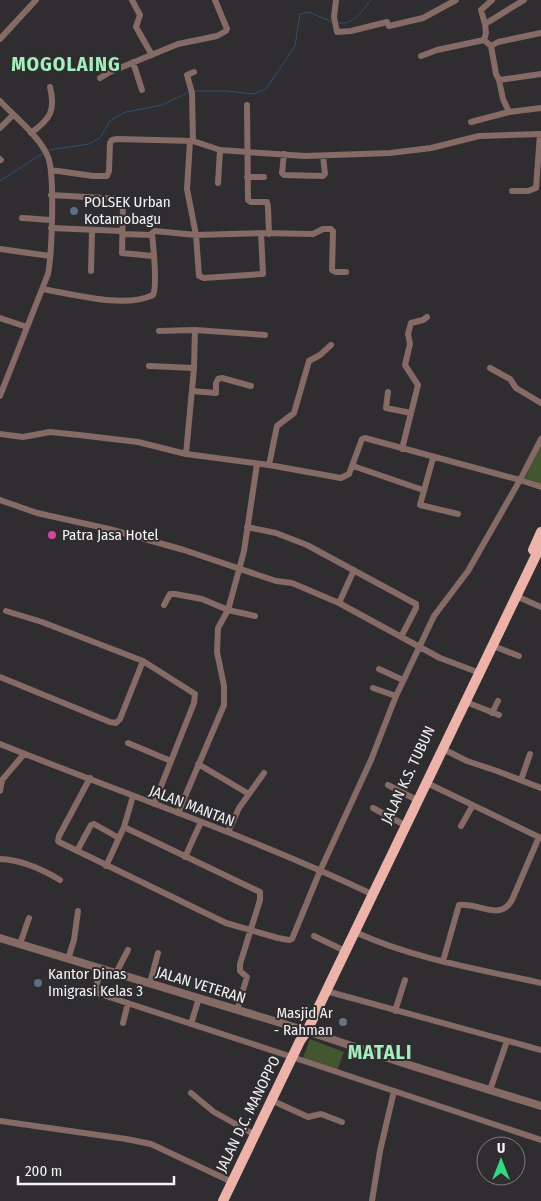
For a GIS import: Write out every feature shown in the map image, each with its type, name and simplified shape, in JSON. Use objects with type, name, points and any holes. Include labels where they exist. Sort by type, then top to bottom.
[{"type":"highway","name":"JALAN K.S. TUBUN","points":[[305,1031],[342,949],[466,702],[541,532]]},
{"type":"highway","name":"JALAN K.S. TUBUN","points":[[305,1031],[356,932],[413,798],[493,646],[541,545]]},
{"type":"highway","name":"JALAN D.C. MANOPPO","points":[[222,1201],[305,1031]]},
{"type":"street","points":[[0,39],[36,0]]},
{"type":"street","points":[[132,0],[140,15],[136,27],[152,55]]},
{"type":"street","points":[[100,78],[178,44],[217,36],[227,30],[215,0]]},
{"type":"street","points":[[336,0],[334,17],[336,30],[340,33],[423,18],[456,0]]},
{"type":"street","points":[[484,40],[486,34],[485,24],[481,10],[492,0]]},
{"type":"street","points":[[485,24],[524,0]]},
{"type":"street","points":[[492,46],[498,42],[541,33]]},
{"type":"street","points":[[421,56],[437,50],[484,40],[492,46],[496,74],[509,112]]},
{"type":"street","points":[[133,62],[142,90]]},
{"type":"street","points":[[194,72],[187,75],[192,90],[191,141],[187,189],[196,235],[199,276],[204,278],[263,274],[261,232]]},
{"type":"street","points":[[499,80],[541,74]]},
{"type":"street","points":[[31,133],[44,123],[50,115],[53,106],[50,87]]},
{"type":"street","points":[[0,101],[31,133],[48,157],[51,170],[51,228],[48,274],[3,381],[0,396]]},
{"type":"street","points":[[247,105],[248,200],[268,204],[269,234]]},
{"type":"street","points":[[471,122],[509,112],[541,108]]},
{"type":"street","points":[[0,128],[13,115]]},
{"type":"street","points":[[51,170],[107,176],[110,143],[114,139],[191,141],[220,150],[323,156],[410,151],[479,136],[540,134],[536,188],[528,191],[512,191]]},
{"type":"street","points":[[218,183],[220,150]]},
{"type":"street","points":[[284,154],[282,173],[323,176],[325,174],[323,156]]},
{"type":"street","points":[[247,177],[264,178]]},
{"type":"street","points":[[51,195],[121,199],[123,203],[123,254],[153,256]]},
{"type":"street","points":[[22,218],[51,220]]},
{"type":"street","points":[[51,228],[152,235]]},
{"type":"street","points":[[42,289],[110,300],[145,298],[153,295],[155,291],[152,235],[153,231],[163,230],[196,235],[261,232],[269,234],[313,234],[323,228],[331,229],[333,234],[332,270],[346,272]]},
{"type":"street","points":[[91,271],[92,231]]},
{"type":"street","points":[[0,249],[50,256]]},
{"type":"street","points":[[402,449],[418,385],[405,365],[410,344],[408,334],[411,323],[424,320],[427,316]]},
{"type":"street","points":[[0,318],[27,327]]},
{"type":"street","points":[[159,331],[195,330],[265,335]]},
{"type":"street","points":[[186,454],[194,368],[195,330]]},
{"type":"street","points":[[269,465],[277,426],[294,413],[307,364],[331,345]]},
{"type":"street","points":[[149,366],[194,368]]},
{"type":"street","points":[[490,368],[510,379],[516,388],[541,403]]},
{"type":"street","points":[[192,391],[216,393],[216,383],[218,379],[222,378],[251,386]]},
{"type":"street","points":[[388,392],[386,408],[411,413]]},
{"type":"street","points":[[0,434],[22,437],[50,432],[79,434],[138,442],[186,454],[269,465],[341,478],[349,474],[362,439],[375,440],[432,458],[541,487]]},
{"type":"street","points":[[90,778],[58,839],[59,842],[218,920],[250,931],[289,940],[292,939],[320,870],[371,760],[418,647],[434,616],[468,570],[520,480],[541,439]]},
{"type":"street","points":[[432,458],[420,505],[458,514]]},
{"type":"street","points":[[178,813],[225,700],[223,677],[217,657],[218,628],[228,610],[239,570],[257,464]]},
{"type":"street","points":[[353,466],[423,490]]},
{"type":"street","points":[[0,500],[42,514],[109,529],[184,550],[276,581],[292,583],[339,603],[440,658],[478,672]]},
{"type":"street","points":[[247,527],[284,535],[354,570],[416,605],[401,637]]},
{"type":"street","points":[[339,603],[354,570]]},
{"type":"street","points":[[164,605],[168,596],[172,594],[202,598],[228,610],[255,616]]},
{"type":"street","points":[[516,596],[541,607]]},
{"type":"street","points":[[6,611],[42,622],[143,661],[195,694],[191,710],[154,804]]},
{"type":"street","points":[[493,646],[519,656]]},
{"type":"street","points":[[0,677],[116,723],[120,719],[143,661]]},
{"type":"street","points":[[379,669],[404,680]]},
{"type":"street","points":[[373,688],[396,696]]},
{"type":"street","points":[[466,702],[496,714],[498,701]]},
{"type":"street","points":[[128,742],[171,761]]},
{"type":"street","name":"JALAN MANTAN","points":[[0,744],[228,832],[320,870],[371,894]]},
{"type":"street","points":[[443,749],[467,761],[541,788]]},
{"type":"street","points":[[0,791],[2,780],[24,754]]},
{"type":"street","points":[[521,780],[530,754]]},
{"type":"street","points":[[198,764],[249,794]]},
{"type":"street","points":[[228,832],[239,808],[264,773]]},
{"type":"street","points":[[427,783],[540,837],[507,909],[501,911],[465,905],[459,906],[443,961]]},
{"type":"street","points":[[388,785],[413,798]]},
{"type":"street","points":[[106,866],[124,827],[133,796]]},
{"type":"street","points":[[461,826],[473,805]]},
{"type":"street","points":[[373,808],[401,823]]},
{"type":"street","points":[[185,856],[201,822]]},
{"type":"street","points":[[77,851],[91,825],[94,824],[119,838]]},
{"type":"street","points":[[124,827],[260,892],[260,900],[239,968],[247,977],[237,1010]]},
{"type":"street","points":[[0,859],[40,869],[60,880]]},
{"type":"street","points":[[68,959],[74,940],[78,911]]},
{"type":"street","points":[[20,944],[29,918]]},
{"type":"street","points":[[356,932],[400,950],[541,983]]},
{"type":"street","points":[[314,936],[342,949]]},
{"type":"street","name":"JALAN VETERAN","points":[[0,938],[199,998],[541,1106]]},
{"type":"street","points":[[116,973],[128,950]]},
{"type":"street","points":[[150,983],[158,953]]},
{"type":"street","points":[[101,969],[96,992],[541,1140]]},
{"type":"street","points":[[395,1011],[405,980]]},
{"type":"street","points":[[326,992],[541,1050]]},
{"type":"street","points":[[191,1024],[199,998]]},
{"type":"street","points":[[123,1023],[128,1003]]},
{"type":"street","points":[[490,1090],[507,1041]]},
{"type":"street","points":[[372,1201],[374,1183],[394,1091]]},
{"type":"street","points":[[191,1093],[214,1112],[258,1128]]},
{"type":"street","points":[[271,1100],[308,1117],[321,1114],[342,1122]]},
{"type":"street","points":[[0,1121],[151,1144],[232,1182]]},
{"type":"green space","points":[[541,444],[541,484],[525,478]]},
{"type":"green space","points":[[310,1039],[344,1052],[337,1071],[303,1058]]},
{"type":"waterway","points":[[339,23],[349,22],[354,19],[371,0]]},
{"type":"waterway","points":[[193,91],[227,91],[253,94],[266,89],[295,46],[300,14],[308,12],[333,22]]},
{"type":"waterway","points":[[49,150],[89,144],[100,138],[110,121],[114,118],[126,112],[162,105],[189,92]]},
{"type":"waterway","points":[[0,181],[43,153]]},
{"type":"place","name":"POLSEK Urban Kotamobagu","points":[[74,211]]},
{"type":"place","name":"Patra Jasa Hotel","points":[[52,535]]},
{"type":"place","name":"Kantor Dinas Imigrasi Kelas 3","points":[[38,983]]},
{"type":"place","name":"Masjid Ar - Rahman","points":[[343,1022]]},
{"type":"district","name":"MOGOLAING","points":[[66,64]]},
{"type":"district","name":"MATALI","points":[[380,1052]]}]
